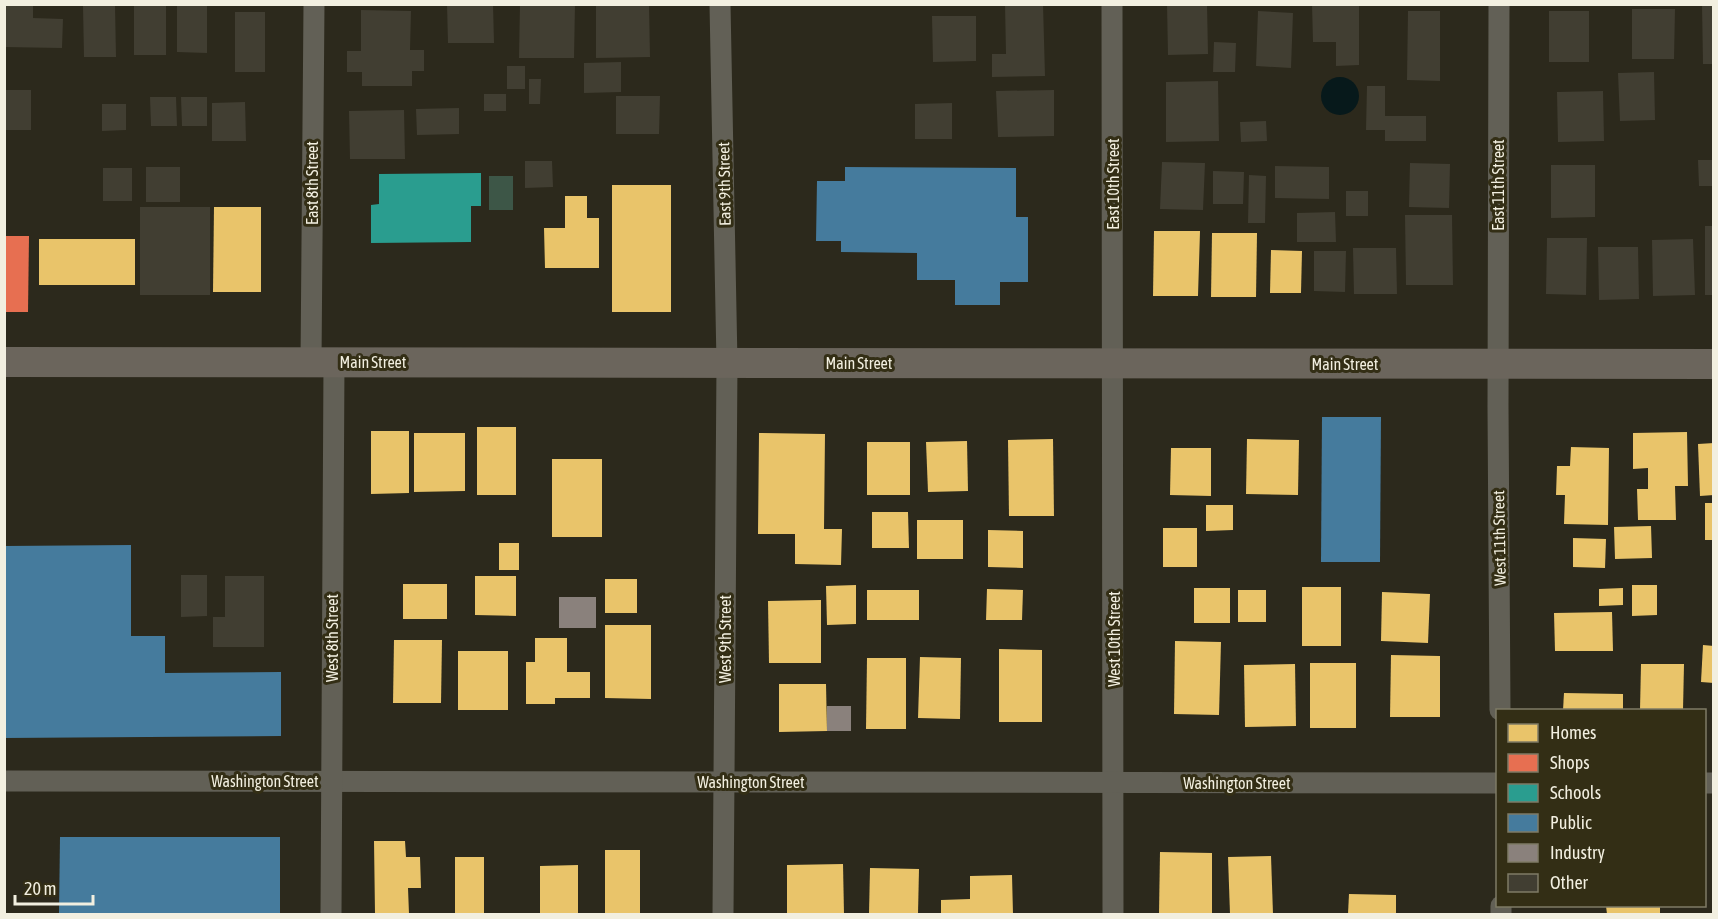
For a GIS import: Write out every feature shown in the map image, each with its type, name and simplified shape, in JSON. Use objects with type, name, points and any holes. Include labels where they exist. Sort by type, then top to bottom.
[{"type":"main road","name":"Main Street","points":[[4,362],[1713,364]]},
{"type":"street","name":"East 8th Street","points":[[314,4],[322,362]]},
{"type":"street","name":"East 9th Street","points":[[720,4],[727,363]]},
{"type":"street","name":"East 10th Street","points":[[1112,4],[1113,364]]},
{"type":"street","name":"East 11th Street","points":[[1498,365],[1499,4]]},
{"type":"street","name":"West 8th Street","points":[[322,362],[331,782],[331,915]]},
{"type":"street","name":"West 9th Street","points":[[723,915],[727,363]]},
{"type":"street","name":"West 10th Street","points":[[1113,364],[1113,915]]},
{"type":"street","name":"West 11th Street","points":[[1498,365],[1500,709]]},
{"type":"street","name":"Washington Street","points":[[4,781],[1496,783]]},
{"type":"green space","points":[[489,176],[513,176],[513,210],[489,210]]},
{"type":"shaded area","points":[[1340,77],[1354,82],[1359,96],[1354,110],[1340,115],[1326,110],[1321,96],[1326,82]]},
{"type":"building: Homes","points":[[612,185],[671,185],[671,312],[612,312]]},
{"type":"building: Homes","points":[[565,196],[587,196],[587,218],[599,218],[599,268],[545,268],[544,228],[565,228]]},
{"type":"building: Homes","points":[[214,207],[261,207],[261,292],[213,292]]},
{"type":"building: Homes","points":[[1154,231],[1200,231],[1198,296],[1153,296]]},
{"type":"building: Homes","points":[[1212,233],[1257,233],[1256,297],[1211,297]]},
{"type":"building: Homes","points":[[39,239],[135,239],[135,285],[39,285]]},
{"type":"building: Homes","points":[[1271,250],[1302,251],[1301,293],[1270,293]]},
{"type":"building: Homes","points":[[477,427],[516,427],[516,495],[477,495]]},
{"type":"building: Homes","points":[[371,431],[409,431],[409,493],[371,494]]},
{"type":"building: Homes","points":[[1687,432],[1688,486],[1675,486],[1676,520],[1638,520],[1637,489],[1648,489],[1648,468],[1633,469],[1633,433]]},
{"type":"building: Homes","points":[[414,433],[465,433],[465,491],[414,492]]},
{"type":"building: Homes","points":[[759,433],[825,434],[824,529],[842,529],[841,565],[795,564],[795,534],[758,534]]},
{"type":"building: Homes","points":[[1053,439],[1054,516],[1009,516],[1008,440]]},
{"type":"building: Homes","points":[[1247,439],[1299,440],[1298,495],[1246,494]]},
{"type":"building: Homes","points":[[967,441],[968,491],[928,492],[926,442]]},
{"type":"building: Homes","points":[[867,442],[910,442],[910,495],[867,495]]},
{"type":"building: Homes","points":[[1714,443],[1714,495],[1700,496],[1698,444]]},
{"type":"building: Homes","points":[[1571,447],[1609,448],[1608,525],[1564,524],[1565,495],[1556,495],[1557,466],[1570,466]]},
{"type":"building: Homes","points":[[1171,448],[1211,448],[1211,496],[1170,495]]},
{"type":"building: Homes","points":[[552,459],[602,459],[602,537],[552,537]]},
{"type":"building: Homes","points":[[1705,503],[1714,503],[1714,540],[1705,540]]},
{"type":"building: Homes","points":[[1206,505],[1233,505],[1233,530],[1206,531]]},
{"type":"building: Homes","points":[[872,512],[908,512],[909,548],[872,548]]},
{"type":"building: Homes","points":[[917,520],[963,520],[963,559],[917,559]]},
{"type":"building: Homes","points":[[1651,526],[1652,558],[1615,559],[1614,527]]},
{"type":"building: Homes","points":[[1163,528],[1197,528],[1197,567],[1163,567]]},
{"type":"building: Homes","points":[[988,530],[1023,531],[1023,568],[988,567]]},
{"type":"building: Homes","points":[[1573,538],[1606,539],[1605,568],[1573,567]]},
{"type":"building: Homes","points":[[499,543],[519,543],[519,570],[499,570]]},
{"type":"building: Homes","points":[[475,576],[516,576],[516,616],[475,615]]},
{"type":"building: Homes","points":[[605,579],[637,579],[637,613],[605,613]]},
{"type":"building: Homes","points":[[403,584],[447,584],[447,619],[403,619]]},
{"type":"building: Homes","points":[[856,585],[856,624],[827,625],[826,586]]},
{"type":"building: Homes","points":[[1632,585],[1657,585],[1657,615],[1632,616]]},
{"type":"building: Homes","points":[[1302,587],[1341,587],[1341,646],[1302,646]]},
{"type":"building: Homes","points":[[1194,588],[1230,588],[1230,623],[1194,623]]},
{"type":"building: Homes","points":[[1623,588],[1623,605],[1599,606],[1599,589]]},
{"type":"building: Homes","points":[[987,589],[1023,590],[1022,620],[986,620]]},
{"type":"building: Homes","points":[[867,590],[919,590],[919,620],[867,620]]},
{"type":"building: Homes","points":[[1238,590],[1266,590],[1266,622],[1238,622]]},
{"type":"building: Homes","points":[[1382,592],[1430,594],[1428,643],[1381,641]]},
{"type":"building: Homes","points":[[821,600],[821,663],[769,663],[768,601]]},
{"type":"building: Homes","points":[[1612,612],[1613,651],[1555,651],[1554,613]]},
{"type":"building: Homes","points":[[605,625],[651,625],[651,699],[605,698]]},
{"type":"building: Homes","points":[[535,638],[567,638],[567,672],[590,672],[590,698],[555,698],[555,704],[526,704],[526,662],[535,662]]},
{"type":"building: Homes","points":[[394,640],[442,640],[441,703],[393,703]]},
{"type":"building: Homes","points":[[1175,641],[1221,642],[1219,715],[1174,714]]},
{"type":"building: Homes","points":[[1703,645],[1714,646],[1714,683],[1701,682]]},
{"type":"building: Homes","points":[[999,649],[1042,650],[1042,722],[999,722]]},
{"type":"building: Homes","points":[[458,651],[508,651],[508,710],[458,710]]},
{"type":"building: Homes","points":[[1391,655],[1440,656],[1440,717],[1390,717]]},
{"type":"building: Homes","points":[[920,657],[961,658],[960,719],[918,718]]},
{"type":"building: Homes","points":[[867,658],[906,658],[906,729],[866,729]]},
{"type":"building: Homes","points":[[1310,663],[1356,663],[1356,728],[1310,728]]},
{"type":"building: Homes","points":[[1295,664],[1296,726],[1245,727],[1244,665]]},
{"type":"building: Homes","points":[[1641,664],[1684,664],[1683,709],[1640,709]]},
{"type":"building: Homes","points":[[779,684],[826,684],[827,731],[779,732]]},
{"type":"building: Homes","points":[[1564,693],[1623,694],[1623,709],[1563,709]]},
{"type":"building: Homes","points":[[374,841],[405,841],[406,857],[420,857],[421,888],[408,888],[409,914],[375,914]]},
{"type":"building: Homes","points":[[605,850],[640,850],[640,914],[605,914]]},
{"type":"building: Homes","points":[[1160,852],[1212,853],[1212,914],[1159,914]]},
{"type":"building: Homes","points":[[1271,856],[1273,914],[1230,914],[1228,857]]},
{"type":"building: Homes","points":[[455,857],[484,857],[484,914],[455,914]]},
{"type":"building: Homes","points":[[843,864],[844,914],[787,914],[787,865]]},
{"type":"building: Homes","points":[[578,865],[578,914],[540,914],[540,866]]},
{"type":"building: Homes","points":[[870,868],[919,869],[918,914],[869,914]]},
{"type":"building: Homes","points":[[1012,875],[1013,914],[941,914],[941,900],[970,899],[970,876]]},
{"type":"building: Homes","points":[[1349,894],[1396,895],[1396,914],[1348,914]]},
{"type":"building: Homes","points":[[1606,907],[1660,907],[1660,914],[1607,914]]},
{"type":"building: Shops","points":[[4,236],[29,236],[28,312],[4,312]]},
{"type":"building: Schools","points":[[481,173],[481,206],[471,206],[471,242],[371,243],[371,205],[379,204],[379,174]]},
{"type":"building: Public","points":[[845,167],[1016,168],[1016,217],[1028,217],[1028,282],[1000,282],[1000,305],[955,305],[955,280],[917,280],[917,253],[841,252],[841,241],[816,241],[817,181],[845,181]]},
{"type":"building: Public","points":[[1322,417],[1381,417],[1380,562],[1321,562]]},
{"type":"building: Public","points":[[131,545],[131,636],[165,636],[165,673],[281,672],[281,736],[4,738],[4,546]]},
{"type":"building: Public","points":[[60,837],[280,837],[280,914],[59,914]]},
{"type":"building: Industry","points":[[559,597],[596,597],[596,628],[559,628]]},
{"type":"building: Industry","points":[[827,706],[851,706],[851,731],[827,731]]},
{"type":"building: Other","points":[[4,4],[33,4],[33,18],[63,19],[62,48],[4,47]]},
{"type":"building: Other","points":[[447,4],[493,4],[494,43],[448,43]]},
{"type":"building: Other","points":[[520,4],[575,4],[574,58],[519,58]]},
{"type":"building: Other","points":[[596,4],[649,4],[650,57],[596,58]]},
{"type":"building: Other","points":[[1005,4],[1043,4],[1045,76],[992,77],[992,54],[1006,54]]},
{"type":"building: Other","points":[[1167,4],[1207,4],[1208,54],[1168,55]]},
{"type":"building: Other","points":[[1312,4],[1359,4],[1359,65],[1336,66],[1336,42],[1313,42]]},
{"type":"building: Other","points":[[115,5],[116,57],[84,57],[83,6]]},
{"type":"building: Other","points":[[134,5],[166,5],[166,55],[134,55]]},
{"type":"building: Other","points":[[1702,5],[1714,5],[1714,64],[1703,64]]},
{"type":"building: Other","points":[[177,6],[207,6],[207,53],[177,52]]},
{"type":"building: Other","points":[[1632,9],[1675,9],[1674,59],[1632,59]]},
{"type":"building: Other","points":[[361,10],[411,11],[410,50],[424,50],[424,71],[412,71],[412,86],[362,86],[362,72],[347,72],[347,51],[361,51]]},
{"type":"building: Other","points":[[1258,11],[1293,13],[1291,68],[1256,66]]},
{"type":"building: Other","points":[[1408,11],[1440,11],[1440,81],[1407,80]]},
{"type":"building: Other","points":[[1549,11],[1589,11],[1589,62],[1549,62]]},
{"type":"building: Other","points":[[235,12],[265,12],[265,72],[235,72]]},
{"type":"building: Other","points":[[932,16],[976,16],[976,61],[933,62]]},
{"type":"building: Other","points":[[1214,42],[1236,43],[1235,72],[1213,72]]},
{"type":"building: Other","points":[[621,62],[621,92],[584,93],[584,63]]},
{"type":"building: Other","points":[[507,66],[525,66],[525,89],[507,89]]},
{"type":"building: Other","points":[[1654,72],[1655,120],[1620,121],[1618,73]]},
{"type":"building: Other","points":[[529,79],[541,79],[540,104],[529,104]]},
{"type":"building: Other","points":[[1218,81],[1219,141],[1166,142],[1166,82]]},
{"type":"building: Other","points":[[1367,86],[1385,86],[1385,116],[1426,116],[1426,141],[1385,141],[1385,130],[1366,130]]},
{"type":"building: Other","points":[[4,90],[31,90],[31,130],[4,130]]},
{"type":"building: Other","points":[[1054,90],[1054,136],[998,137],[996,91]]},
{"type":"building: Other","points":[[1603,91],[1604,141],[1558,142],[1557,92]]},
{"type":"building: Other","points":[[484,94],[506,94],[506,111],[484,111]]},
{"type":"building: Other","points":[[616,96],[660,96],[659,134],[616,134]]},
{"type":"building: Other","points":[[150,97],[176,97],[177,126],[151,126]]},
{"type":"building: Other","points":[[181,97],[207,97],[207,126],[182,126]]},
{"type":"building: Other","points":[[245,102],[246,141],[212,141],[212,103]]},
{"type":"building: Other","points":[[952,103],[952,139],[915,139],[915,104]]},
{"type":"building: Other","points":[[102,104],[126,104],[126,130],[102,131]]},
{"type":"building: Other","points":[[459,108],[459,134],[417,135],[416,109]]},
{"type":"building: Other","points":[[404,110],[405,159],[350,159],[349,111]]},
{"type":"building: Other","points":[[1266,121],[1267,141],[1241,142],[1240,122]]},
{"type":"building: Other","points":[[1698,160],[1714,160],[1714,186],[1699,186]]},
{"type":"building: Other","points":[[525,161],[552,161],[553,187],[525,188]]},
{"type":"building: Other","points":[[1162,162],[1205,163],[1203,210],[1160,209]]},
{"type":"building: Other","points":[[1410,163],[1450,164],[1449,208],[1409,207]]},
{"type":"building: Other","points":[[1551,165],[1595,165],[1595,217],[1551,218]]},
{"type":"building: Other","points":[[1275,166],[1329,167],[1329,199],[1275,198]]},
{"type":"building: Other","points":[[146,167],[180,167],[180,202],[146,202]]},
{"type":"building: Other","points":[[103,168],[132,168],[132,201],[103,201]]},
{"type":"building: Other","points":[[1213,171],[1244,172],[1243,204],[1213,204]]},
{"type":"building: Other","points":[[1249,175],[1266,176],[1265,223],[1248,223]]},
{"type":"building: Other","points":[[1346,191],[1368,191],[1368,216],[1346,216]]},
{"type":"building: Other","points":[[140,207],[210,207],[210,295],[140,295]]},
{"type":"building: Other","points":[[1335,212],[1336,242],[1297,242],[1297,213]]},
{"type":"building: Other","points":[[1405,215],[1452,215],[1453,285],[1406,285]]},
{"type":"building: Other","points":[[1705,226],[1714,226],[1714,295],[1705,295]]},
{"type":"building: Other","points":[[1547,238],[1587,238],[1586,295],[1546,294]]},
{"type":"building: Other","points":[[1693,239],[1695,295],[1653,296],[1652,240]]},
{"type":"building: Other","points":[[1598,247],[1638,247],[1639,299],[1599,300]]},
{"type":"building: Other","points":[[1353,248],[1396,248],[1397,294],[1354,294]]},
{"type":"building: Other","points":[[1314,251],[1346,251],[1345,292],[1314,291]]},
{"type":"building: Other","points":[[181,575],[207,575],[207,616],[181,617]]},
{"type":"building: Other","points":[[225,576],[264,576],[264,647],[213,647],[213,617],[225,617]]}]
